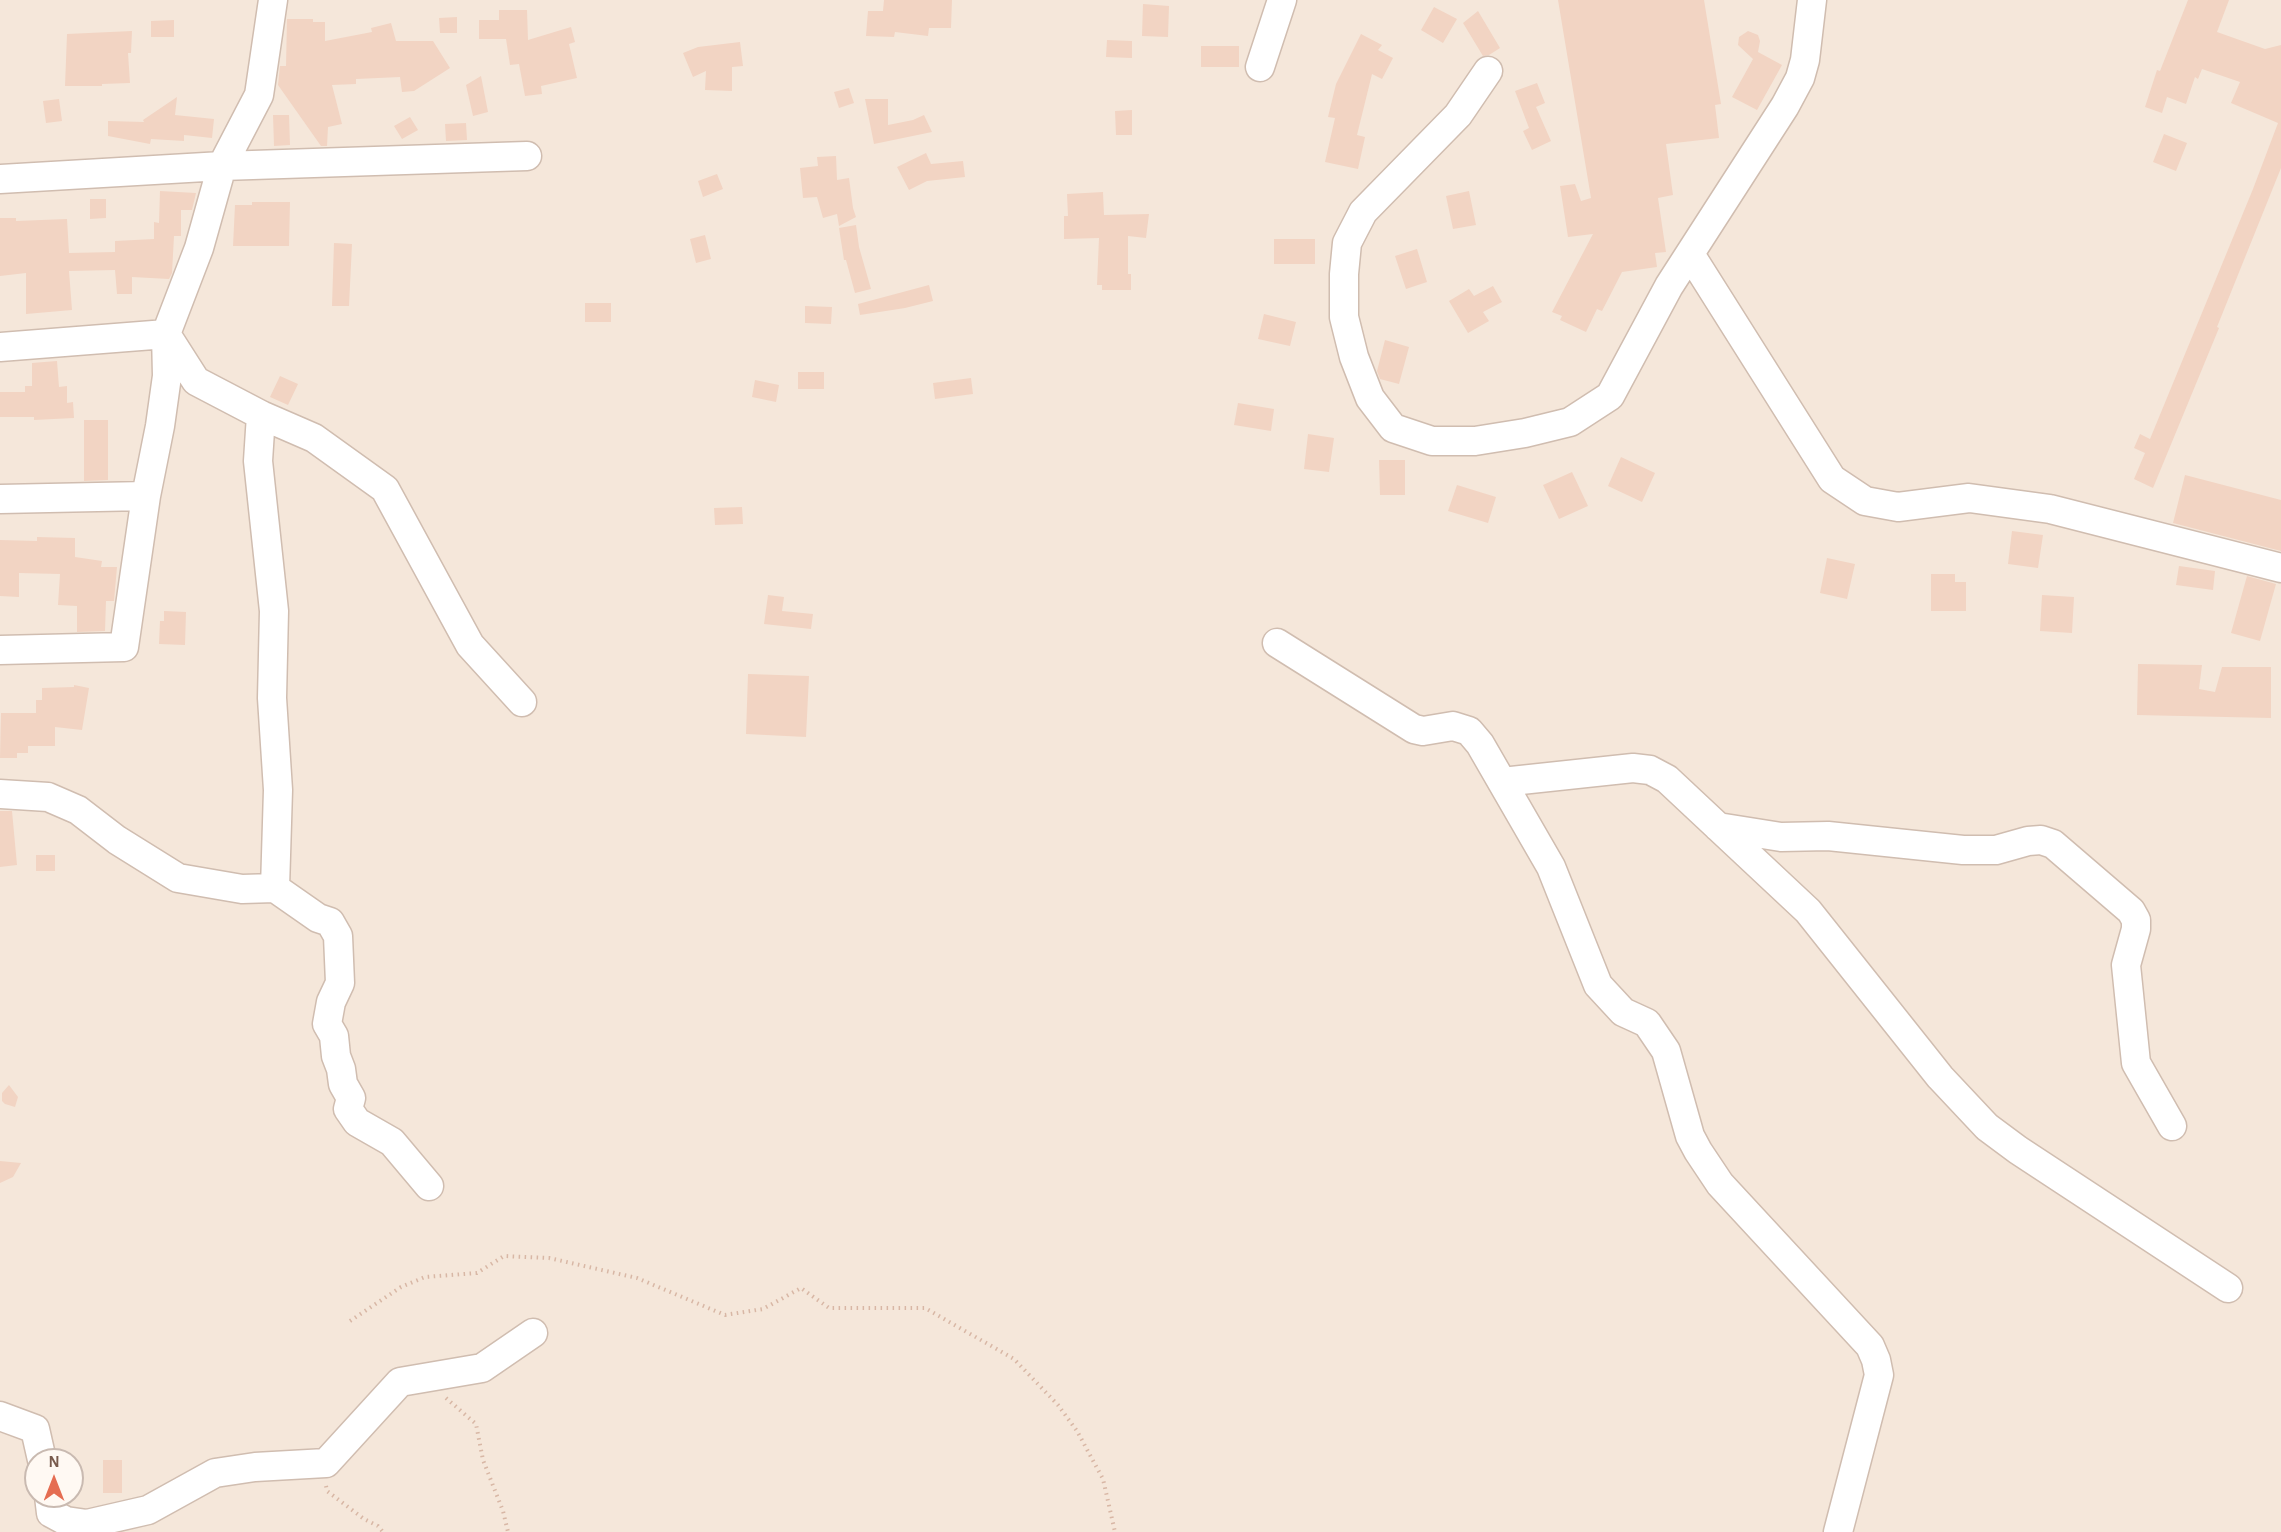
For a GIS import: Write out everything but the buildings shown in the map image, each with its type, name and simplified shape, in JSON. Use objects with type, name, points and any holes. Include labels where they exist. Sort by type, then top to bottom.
[{"type":"street","points":[[0,650],[124,646],[146,496],[167,376],[166,334],[199,248],[222,166],[259,95],[273,0]]},
{"type":"street","points":[[1260,67],[1282,0]]},
{"type":"street","points":[[1488,71],[1458,115],[1364,212],[1347,243],[1344,317],[1354,357],[1370,398],[1393,428],[1432,441],[1474,441],[1525,434],[1570,422],[1610,396],[1669,286],[1785,106],[1800,78],[1805,60],[1812,0]]},
{"type":"street","points":[[0,178],[222,166],[527,156]]},
{"type":"street","points":[[1690,254],[1832,479],[1865,501],[1898,507],[1969,498],[2050,509],[2281,568]]},
{"type":"street","points":[[0,347],[166,334]]},
{"type":"street","points":[[166,334],[196,381],[261,416],[314,438],[385,489],[470,645],[522,702]]},
{"type":"street","points":[[261,416],[258,461],[274,610],[272,698],[278,790],[275,888]]},
{"type":"street","points":[[0,500],[146,496]]},
{"type":"street","points":[[1277,643],[1414,729],[1423,731],[1453,726],[1469,731],[1480,744],[1551,867],[1598,986],[1623,1012],[1647,1023],[1666,1051],[1690,1136],[1698,1151],[1720,1184],[1870,1346],[1879,1375],[1838,1532]]},
{"type":"street","points":[[1502,782],[1605,769],[1633,768],[1650,770],[1667,779],[1808,911],[1940,1077],[1987,1127],[2018,1150],[2228,1288]]},
{"type":"street","points":[[0,794],[48,797],[78,810],[117,840],[178,878],[242,889],[275,888],[318,918],[330,922],[338,936],[340,983],[331,1002],[327,1024],[334,1036],[343,1084],[351,1098],[348,1109],[357,1122],[392,1142],[429,1186]]},
{"type":"street","points":[[1718,827],[1781,837],[1828,836],[1963,850],[1996,850],[2028,841],[2041,840],[2053,844],[2131,911],[2136,920],[2136,929],[2126,965],[2136,1063],[2172,1126]]},
{"type":"street","points":[[50,1508],[51,1513],[66,1521],[87,1524],[148,1510],[215,1473],[255,1467],[326,1463],[400,1382],[482,1368],[533,1333]]},
{"type":"street","points":[[0,1416],[35,1429],[39,1448]]},
{"type":"path","points":[[350,1321],[401,1287],[425,1277],[477,1273],[504,1256],[549,1258],[637,1278],[725,1315],[763,1309],[801,1288],[829,1308],[925,1308],[1014,1359],[1058,1405],[1077,1431],[1103,1479],[1114,1532]]},
{"type":"path","points":[[441,1394],[476,1424],[483,1460],[503,1511],[508,1532]]},
{"type":"path","points":[[324,1482],[327,1491],[364,1519],[378,1526],[383,1532]]},
{"type":"shaded area","points":[[0,0],[2281,0],[2281,1532],[0,1532]]}]
